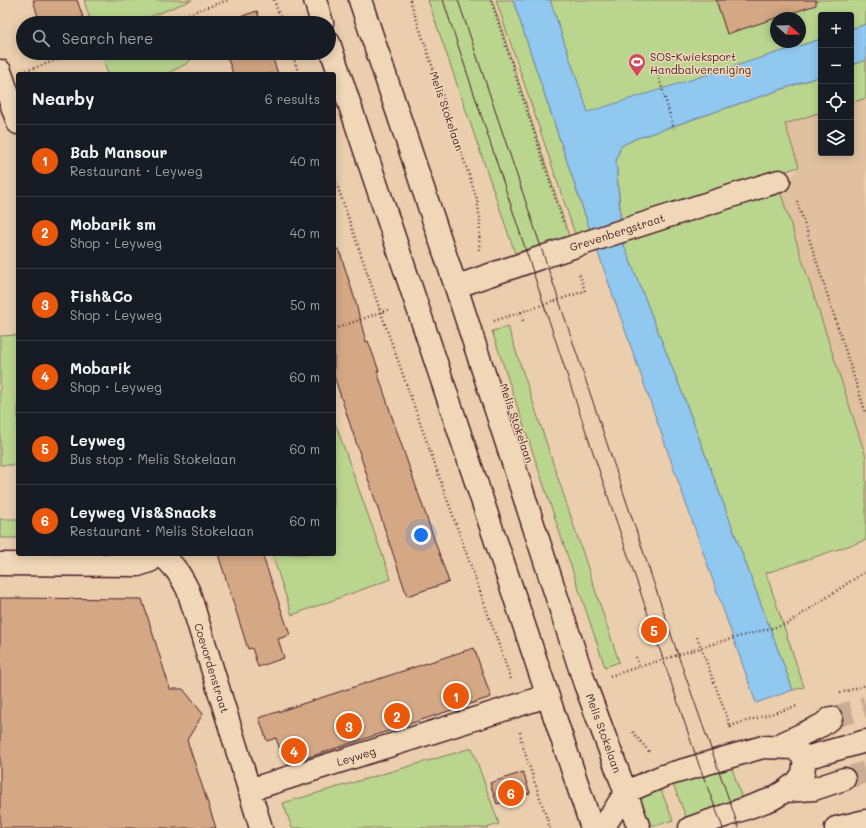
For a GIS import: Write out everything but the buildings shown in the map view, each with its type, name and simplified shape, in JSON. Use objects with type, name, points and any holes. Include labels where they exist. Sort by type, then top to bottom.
[{"type":"street","points":[[314,0],[320,16]]},
{"type":"street","name":"Melis Stokelaan","points":[[360,0],[586,684],[639,828]]},
{"type":"street","points":[[335,60],[592,828]]},
{"type":"street","points":[[0,71],[16,117]]},
{"type":"street","name":"Grevenbergstraat","points":[[456,287],[577,245],[779,181]]},
{"type":"street","points":[[0,564],[138,565],[150,561],[154,556]]},
{"type":"street","name":"Coevordenstraat","points":[[163,556],[179,571],[188,590],[249,790]]},
{"type":"street","name":"Leyweg","points":[[249,790],[547,696]]},
{"type":"street","points":[[776,747],[822,725],[832,718]]},
{"type":"street","points":[[805,758],[866,741]]},
{"type":"street","points":[[603,828],[626,792],[663,776],[763,747],[794,748],[805,758]]},
{"type":"street","points":[[690,828],[772,799],[797,782],[803,774],[805,758]]},
{"type":"street","points":[[785,791],[814,789],[844,779]]},
{"type":"street","points":[[249,790],[261,828]]},
{"type":"street","points":[[836,828],[866,820]]},
{"type":"path","points":[[182,16],[228,0]]},
{"type":"path","points":[[274,0],[280,16]]},
{"type":"path","name":"Melis Stokelaan","points":[[410,0],[477,199],[480,220],[476,279]]},
{"type":"path","points":[[491,0],[577,245],[585,291],[491,322]]},
{"type":"path","points":[[25,71],[57,60]]},
{"type":"path","points":[[294,60],[298,72]]},
{"type":"path","points":[[657,71],[674,129]]},
{"type":"path","points":[[336,182],[520,705],[519,726],[522,744],[550,828]]},
{"type":"path","points":[[797,201],[866,414]]},
{"type":"path","points":[[521,312],[523,322]]},
{"type":"path","points":[[586,684],[718,642],[787,624],[866,571]]},
{"type":"path","points":[[636,657],[639,667]]},
{"type":"path","points":[[632,732],[655,760],[663,776]]},
{"type":"shaded area","points":[[866,98],[866,457],[780,191],[799,167],[785,124],[818,113],[818,156],[854,156],[854,102]]},
{"type":"green space","points":[[84,0],[192,0],[152,16],[89,16]]},
{"type":"green space","points":[[428,0],[492,0],[569,236],[515,253]]},
{"type":"green space","points":[[496,0],[513,0],[590,230],[575,234]]},
{"type":"green space","name":"SOS-Kwieksport Handbalvereniging","points":[[550,0],[866,0],[866,24],[854,28],[854,12],[818,12],[818,40],[806,44],[806,12],[770,12],[770,48],[793,48],[588,113]]},
{"type":"green space","points":[[103,60],[190,60],[188,63],[170,72],[107,72]]},
{"type":"green space","points":[[866,60],[866,98],[854,102],[854,84],[854,65]]},
{"type":"green space","points":[[818,77],[818,113],[785,124],[799,167],[621,220],[616,160],[621,146],[635,139]]},
{"type":"green space","points":[[780,191],[866,457],[866,540],[766,573],[804,687],[793,690],[683,395],[622,240]]},
{"type":"green space","points":[[508,327],[619,662],[605,667],[492,331]]},
{"type":"green space","points":[[16,335],[16,465],[0,465],[0,336]]},
{"type":"green space","points":[[336,426],[391,579],[292,615],[273,556],[336,556]]},
{"type":"green space","points":[[0,519],[16,519],[16,538],[0,538]]},
{"type":"green space","points":[[472,748],[499,824],[486,828],[292,828],[283,803]]},
{"type":"green space","points":[[731,765],[742,799],[686,817],[673,784]]},
{"type":"green space","points":[[660,788],[673,820],[653,825],[646,823],[639,801],[642,796]]},
{"type":"water","points":[[513,0],[550,0],[588,112],[792,48],[806,48],[806,44],[818,40],[818,77],[635,139],[621,146],[616,160],[622,240],[683,395],[793,690],[756,703],[590,230]]},
{"type":"water","points":[[866,24],[866,60],[854,64],[854,48],[854,28]]},
{"type":"tunnel","points":[[831,718],[866,707]]},
{"type":"tunnel","points":[[844,779],[866,772]]},
{"type":"tram line","points":[[443,0],[577,405],[699,765],[723,828]]},
{"type":"tram line","points":[[458,0],[678,655],[739,828]]},
{"type":"place","name":"SOS-Kwieksport Handbalvereniging","points":[[637,77]]},
{"type":"place","name":"Leyweg","points":[[654,630]]},
{"type":"place","name":"Bab Mansour","points":[[456,696]]},
{"type":"place","name":"Mobarik sm","points":[[397,716]]},
{"type":"place","name":"Fish&Co","points":[[349,726]]},
{"type":"place","name":"Mobarik","points":[[294,751]]},
{"type":"place","name":"Leyweg Vis&Snacks","points":[[511,793]]}]
